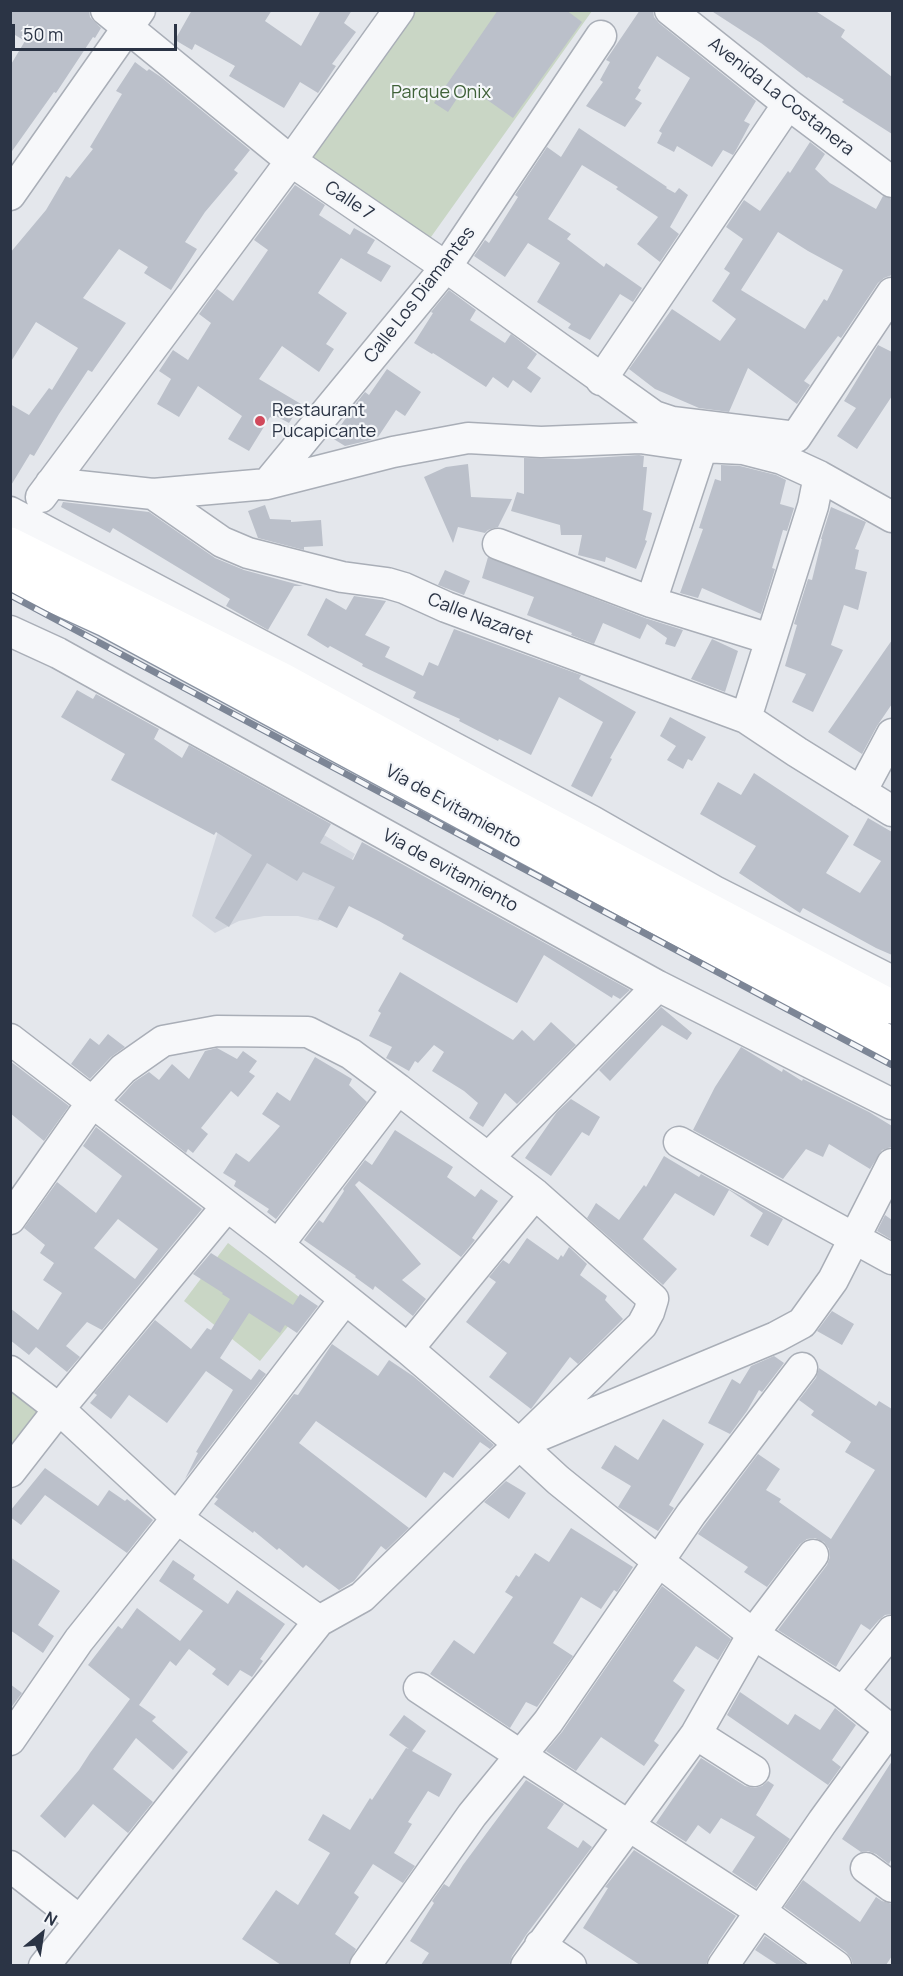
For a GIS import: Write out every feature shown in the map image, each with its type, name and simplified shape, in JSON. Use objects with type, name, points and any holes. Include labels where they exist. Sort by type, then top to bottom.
[{"type":"highway","name":"Vía de Evitamiento","points":[[15,525],[281,679],[564,833],[892,1007]]},
{"type":"highway","name":"Vía de Evitamiento","points":[[10,576],[116,626],[892,1044]]},
{"type":"street","points":[[399,10],[291,161],[51,483],[15,525],[592,821],[716,892],[892,981]]},
{"type":"street","name":"Avenida La Costanera","points":[[670,10],[892,182]]},
{"type":"street","points":[[10,195],[124,16]]},
{"type":"street","name":"Calle 7","points":[[124,16],[291,161],[446,267],[654,416],[672,422],[796,437],[892,293]]},
{"type":"street","name":"Calle Los Diamantes","points":[[267,484],[446,267],[601,36]]},
{"type":"street","points":[[601,380],[789,104]]},
{"type":"street","points":[[153,495],[267,484],[393,452],[468,438],[541,442],[640,438],[702,447],[743,449],[782,459],[819,476],[892,517]]},
{"type":"street","points":[[651,602],[702,447]]},
{"type":"street","points":[[746,718],[813,506],[819,476]]},
{"type":"street","name":"Calle Nazaret","points":[[51,483],[153,495],[222,542],[248,553],[342,577],[387,583],[404,588],[446,607],[746,718],[892,811]]},
{"type":"street","points":[[498,544],[651,602],[770,639]]},
{"type":"street","name":"Via de evitamiento","points":[[10,631],[58,653],[658,986],[892,1104]]},
{"type":"street","points":[[861,792],[892,734]]},
{"type":"street","points":[[488,1158],[658,986]]},
{"type":"street","points":[[10,1220],[93,1101],[123,1069],[163,1041],[217,1031],[308,1032],[351,1054],[535,1194],[653,1299],[642,1325],[362,1597],[319,1621],[44,1965]]},
{"type":"street","points":[[10,1039],[278,1245],[408,1349],[558,1480],[658,1561],[753,1634],[843,1692],[891,1730],[723,1965]]},
{"type":"street","points":[[278,1245],[398,1089]]},
{"type":"street","points":[[679,1142],[892,1259]]},
{"type":"street","points":[[519,1444],[776,1337],[802,1323],[833,1280],[892,1164]]},
{"type":"street","points":[[408,1349],[535,1194]]},
{"type":"street","points":[[10,1472],[226,1206]]},
{"type":"street","points":[[10,1740],[79,1640],[177,1518],[345,1299]]},
{"type":"street","points":[[369,1964],[459,1833],[548,1722],[691,1514],[802,1368]]},
{"type":"street","points":[[10,1371],[59,1409],[177,1518],[319,1621]]},
{"type":"street","points":[[571,1965],[533,1955],[696,1734],[753,1634],[813,1555]]},
{"type":"street","points":[[843,1692],[892,1631]]},
{"type":"street","points":[[419,1688],[760,1911],[836,1965]]},
{"type":"street","points":[[696,1734],[754,1771]]},
{"type":"street","points":[[10,1866],[79,1920]]},
{"type":"street","points":[[866,1868],[892,1887]]},
{"type":"shaded area","points":[[257,794],[355,854],[319,921],[298,916],[264,916],[239,921],[215,933],[192,916],[218,831]]},
{"type":"green space","name":"Parque Onix","points":[[407,11],[592,11],[426,244],[303,159]]},
{"type":"green space","points":[[228,1243],[307,1303],[260,1361],[184,1301]]},
{"type":"green space","points":[[11,1385],[59,1409],[11,1473]]},
{"type":"building","points":[[10,10],[89,10],[90,17],[101,28],[10,154],[10,66],[25,41],[10,32]]},
{"type":"building","points":[[192,10],[272,10],[265,21],[301,46],[321,10],[352,10],[344,23],[356,32],[332,64],[336,66],[318,93],[300,82],[284,108],[229,76],[235,66],[195,44],[192,50],[175,40]]},
{"type":"building","points":[[498,10],[566,10],[582,22],[513,118],[466,85],[448,112],[434,103]]},
{"type":"building","points":[[640,10],[653,11],[659,23],[756,101],[744,121],[750,124],[733,155],[723,150],[712,167],[677,146],[674,152],[657,143],[662,133],[659,131],[690,78],[657,56],[638,88],[641,90],[635,99],[642,103],[625,127],[586,106],[603,82],[600,80],[610,62],[606,60]]},
{"type":"building","points":[[710,10],[814,10],[845,30],[841,37],[892,77],[892,134],[842,102],[844,100],[807,78],[761,43]]},
{"type":"building","points":[[135,62],[161,77],[250,150],[234,170],[238,173],[205,212],[185,242],[197,249],[171,290],[144,273],[148,267],[119,249],[83,298],[126,323],[92,372],[88,370],[34,456],[30,454],[10,487],[10,404],[29,415],[49,388],[52,390],[78,348],[36,322],[10,363],[10,253],[46,210],[66,176],[70,178],[93,149],[90,147],[122,94],[116,91]]},
{"type":"building","points":[[579,128],[666,188],[675,193],[679,188],[688,195],[670,227],[679,234],[660,262],[637,244],[658,217],[616,189],[618,187],[582,165],[548,219],[571,234],[567,239],[604,267],[606,263],[642,288],[633,302],[620,294],[590,340],[568,328],[571,324],[537,302],[560,263],[528,243],[505,277],[474,256],[485,240],[489,243],[518,197],[515,195],[547,147],[561,157]]},
{"type":"building","points":[[810,142],[825,154],[815,169],[830,183],[876,209],[883,196],[892,199],[892,275],[878,283],[841,338],[838,336],[804,381],[810,385],[797,404],[748,368],[729,412],[699,408],[655,389],[629,369],[672,309],[720,341],[736,319],[712,301],[730,273],[724,269],[743,239],[726,227],[744,200],[760,211],[788,171],[790,173]],"holes":[[[778,232],[843,270],[827,301],[824,299],[805,329],[741,290]]]},
{"type":"building","points":[[295,185],[325,205],[319,215],[350,235],[354,228],[375,240],[367,253],[391,266],[381,282],[341,258],[318,293],[347,313],[326,344],[334,349],[319,372],[282,346],[259,379],[301,404],[289,423],[274,415],[270,417],[249,451],[228,439],[242,416],[198,386],[179,417],[157,404],[171,379],[159,371],[173,350],[188,360],[211,323],[199,314],[217,289],[233,301],[268,250],[254,240]]},
{"type":"building","points":[[449,290],[476,310],[470,320],[505,343],[511,334],[537,354],[527,368],[541,378],[531,393],[513,380],[508,388],[493,377],[486,387],[414,343],[433,313],[431,312]]},
{"type":"building","points":[[878,345],[892,352],[892,396],[857,449],[837,436],[856,408],[844,401]]},
{"type":"building","points":[[387,369],[421,392],[405,416],[396,410],[378,437],[374,434],[371,440],[345,446],[332,438],[357,402],[365,392],[369,395]]},
{"type":"building","points":[[644,456],[643,467],[647,467],[643,510],[652,513],[645,540],[647,541],[636,569],[606,557],[605,562],[578,555],[582,535],[561,535],[560,525],[511,511],[517,492],[524,494],[524,458],[576,459]]},
{"type":"building","points":[[468,464],[471,497],[512,499],[498,527],[485,533],[458,527],[453,543],[424,477],[446,467]]},
{"type":"building","points":[[721,465],[740,466],[776,475],[786,480],[780,504],[794,508],[787,531],[783,530],[772,568],[775,569],[761,614],[702,588],[698,598],[680,593],[703,529],[699,528],[715,479],[721,481]]},
{"type":"building","points":[[63,502],[149,512],[215,558],[244,570],[303,586],[294,586],[268,630],[226,606],[230,599],[113,528],[110,533],[61,507]]},
{"type":"building","points":[[265,505],[270,519],[291,520],[291,522],[321,520],[323,546],[304,547],[304,550],[258,538],[248,511]]},
{"type":"building","points":[[831,507],[866,522],[855,549],[859,550],[855,569],[867,572],[858,610],[844,605],[831,645],[843,650],[813,712],[792,702],[806,674],[785,666],[797,625],[794,624],[808,579],[812,580]]},
{"type":"building","points":[[488,557],[645,618],[683,630],[675,647],[665,644],[667,638],[647,624],[640,639],[603,623],[594,644],[527,615],[534,597],[482,578]]},
{"type":"building","points":[[445,570],[470,581],[464,595],[438,585]]},
{"type":"building","points":[[354,596],[386,601],[365,635],[390,647],[385,657],[423,676],[429,662],[438,666],[454,629],[581,675],[579,679],[636,712],[610,758],[612,759],[592,797],[571,786],[603,722],[559,697],[531,755],[413,698],[416,692],[362,666],[363,664],[330,646],[328,648],[307,635],[326,598],[346,610]]},
{"type":"building","points":[[712,639],[738,651],[725,692],[691,679]]},
{"type":"building","points":[[892,640],[892,704],[862,754],[828,732]]},
{"type":"building","points":[[77,690],[93,699],[96,694],[159,729],[154,739],[182,758],[189,745],[331,824],[320,843],[353,860],[362,842],[630,990],[620,999],[613,995],[612,998],[544,955],[517,1003],[402,939],[404,935],[349,906],[337,928],[318,919],[335,887],[303,872],[297,881],[267,863],[229,927],[215,918],[252,855],[216,832],[214,835],[111,780],[125,754],[61,717]]},
{"type":"building","points":[[670,717],[706,737],[692,761],[688,759],[683,769],[667,760],[676,746],[660,736]]},
{"type":"building","points":[[754,773],[849,836],[826,873],[860,893],[881,861],[853,845],[868,818],[892,832],[892,955],[803,908],[800,913],[739,873],[756,846],[700,814],[718,782],[741,795]]},
{"type":"building","points":[[400,972],[513,1040],[522,1030],[534,1041],[551,1022],[576,1045],[517,1104],[505,1093],[483,1127],[469,1118],[478,1103],[464,1091],[432,1071],[444,1052],[434,1045],[418,1063],[415,1061],[409,1071],[386,1058],[392,1047],[369,1036],[381,1013],[378,1011]]},
{"type":"building","points":[[661,1007],[692,1033],[687,1040],[662,1025],[610,1081],[599,1070]]},
{"type":"building","points":[[108,1034],[125,1047],[111,1057],[90,1079],[71,1064],[90,1038],[99,1045]]},
{"type":"building","points":[[741,1047],[782,1072],[783,1069],[802,1081],[803,1079],[869,1112],[892,1126],[891,1147],[882,1150],[870,1169],[829,1144],[823,1157],[806,1149],[783,1179],[693,1130],[715,1087]]},
{"type":"building","points":[[217,1048],[237,1059],[243,1051],[257,1061],[249,1072],[255,1076],[238,1097],[231,1091],[201,1128],[208,1134],[193,1153],[188,1149],[186,1153],[118,1100],[134,1082],[149,1072],[159,1080],[172,1064],[189,1079],[205,1051]]},
{"type":"building","points":[[315,1057],[352,1079],[349,1085],[367,1102],[276,1219],[267,1212],[269,1209],[234,1186],[236,1181],[223,1173],[236,1153],[249,1162],[280,1126],[262,1114],[277,1092],[290,1101]]},
{"type":"building","points":[[10,1061],[69,1106],[44,1141],[10,1113]]},
{"type":"building","points":[[571,1099],[600,1117],[589,1136],[582,1132],[551,1176],[525,1158],[557,1112]]},
{"type":"building","points":[[96,1127],[202,1209],[102,1330],[87,1322],[66,1346],[80,1357],[67,1372],[36,1347],[29,1355],[10,1340],[10,1308],[38,1330],[62,1293],[43,1280],[54,1263],[40,1253],[45,1245],[24,1228],[57,1182],[96,1213],[122,1176],[83,1146]],"holes":[[[118,1219],[158,1249],[135,1279],[94,1248]]]},
{"type":"building","points":[[395,1130],[453,1167],[447,1177],[475,1197],[481,1189],[498,1201],[472,1238],[475,1240],[461,1257],[359,1181],[355,1185],[421,1264],[402,1280],[426,1299],[413,1316],[375,1286],[373,1290],[304,1240],[319,1220],[323,1223],[344,1191],[343,1189],[365,1160],[372,1165]]},
{"type":"building","points":[[664,1156],[699,1177],[701,1174],[783,1219],[768,1246],[750,1236],[763,1213],[729,1190],[714,1216],[675,1193],[643,1239],[677,1269],[663,1285],[587,1218],[596,1203],[619,1220],[644,1185],[646,1187]]},
{"type":"building","points":[[885,1215],[892,1220],[892,1240],[877,1231]]},
{"type":"building","points":[[527,1238],[558,1260],[561,1255],[563,1257],[569,1247],[587,1264],[580,1275],[607,1296],[605,1300],[623,1319],[578,1364],[570,1357],[531,1409],[489,1377],[507,1353],[466,1322],[496,1282],[489,1277],[503,1260],[509,1264]]},
{"type":"building","points":[[211,1253],[293,1305],[300,1294],[318,1306],[297,1333],[285,1325],[280,1333],[249,1313],[220,1358],[251,1380],[259,1369],[266,1374],[185,1479],[198,1453],[196,1452],[233,1390],[206,1371],[167,1423],[129,1395],[111,1419],[90,1403],[97,1395],[94,1393],[155,1320],[191,1349],[207,1328],[211,1330],[230,1299],[193,1274]]},
{"type":"building","points":[[832,1311],[854,1324],[842,1345],[817,1331]]},
{"type":"building","points":[[332,1344],[378,1376],[389,1360],[413,1376],[494,1445],[490,1449],[480,1442],[453,1478],[444,1472],[426,1498],[316,1421],[299,1443],[409,1528],[386,1550],[381,1546],[354,1581],[339,1590],[306,1565],[303,1568],[279,1548],[277,1550],[214,1504],[218,1499],[215,1497],[294,1394],[298,1395]]},
{"type":"building","points":[[774,1356],[784,1363],[762,1392],[759,1390],[730,1434],[708,1423],[732,1379],[740,1384],[751,1366]]},
{"type":"building","points":[[819,1368],[876,1406],[879,1401],[892,1409],[892,1614],[885,1615],[870,1630],[861,1624],[836,1667],[778,1630],[827,1565],[830,1557],[829,1549],[824,1542],[815,1538],[807,1539],[800,1544],[767,1587],[744,1572],[748,1567],[698,1534],[758,1454],[780,1469],[766,1490],[781,1499],[779,1502],[831,1539],[875,1470],[845,1452],[851,1442],[811,1415],[814,1411],[799,1400],[816,1378]]},
{"type":"building","points":[[663,1419],[704,1444],[669,1505],[674,1508],[658,1531],[618,1507],[631,1486],[601,1468],[615,1445],[638,1460]]},
{"type":"building","points":[[45,1468],[98,1506],[109,1490],[125,1501],[127,1499],[153,1520],[127,1553],[45,1495],[21,1525],[10,1517],[10,1511]]},
{"type":"building","points":[[506,1481],[526,1493],[509,1519],[484,1502]]},
{"type":"building","points":[[571,1528],[633,1567],[617,1592],[614,1590],[601,1609],[581,1597],[553,1643],[573,1656],[537,1707],[526,1702],[510,1728],[430,1674],[454,1640],[474,1654],[513,1597],[505,1592],[516,1575],[519,1577],[535,1553],[549,1562]]},
{"type":"building","points":[[10,1557],[60,1591],[38,1625],[54,1636],[43,1653],[10,1630]]},
{"type":"building","points":[[173,1560],[195,1575],[193,1579],[228,1604],[237,1590],[285,1624],[260,1659],[263,1661],[252,1677],[240,1670],[228,1686],[212,1674],[216,1669],[189,1649],[176,1666],[170,1661],[139,1705],[156,1717],[152,1721],[188,1752],[173,1770],[136,1738],[113,1769],[153,1802],[128,1833],[93,1804],[65,1838],[40,1816],[79,1770],[130,1699],[88,1665],[118,1626],[122,1629],[137,1608],[180,1641],[203,1611],[159,1581]]},
{"type":"building","points":[[662,1586],[731,1639],[718,1660],[696,1646],[673,1681],[685,1690],[654,1741],[659,1745],[644,1766],[601,1737],[576,1771],[546,1751],[562,1732]]},
{"type":"building","points":[[10,1684],[22,1693],[10,1709]]},
{"type":"building","points":[[740,1692],[788,1725],[795,1714],[820,1730],[835,1708],[856,1725],[832,1760],[841,1767],[828,1785],[727,1715]]},
{"type":"building","points":[[404,1715],[426,1731],[412,1751],[452,1774],[439,1797],[428,1791],[408,1822],[412,1824],[394,1853],[415,1866],[403,1883],[373,1864],[354,1893],[359,1897],[335,1934],[356,1949],[348,1965],[281,1965],[242,1939],[276,1890],[298,1905],[330,1853],[308,1840],[323,1814],[350,1830],[406,1748],[409,1749],[389,1735]]},
{"type":"building","points":[[701,1758],[745,1786],[754,1788],[768,1781],[774,1785],[756,1815],[790,1839],[756,1888],[732,1872],[755,1837],[721,1818],[710,1834],[698,1825],[686,1842],[656,1823]]},
{"type":"building","points":[[892,1761],[892,1858],[889,1864],[876,1854],[868,1851],[861,1852],[842,1839]]},
{"type":"building","points":[[526,1780],[564,1804],[547,1828],[578,1848],[583,1840],[592,1847],[526,1935],[512,1956],[509,1965],[421,1965],[429,1953],[410,1941],[434,1903],[432,1901],[444,1884],[449,1887]]},
{"type":"building","points":[[634,1850],[736,1916],[709,1956],[706,1965],[640,1965],[583,1928],[608,1888],[605,1887]]},
{"type":"building","points":[[803,1880],[860,1922],[876,1897],[892,1904],[892,1956],[886,1965],[853,1965],[846,1952],[784,1907]]},
{"type":"building","points":[[765,1936],[806,1965],[778,1965],[755,1950]]},
{"type":"railway","points":[[10,595],[892,1065]]},
{"type":"place","name":"Restaurant Pucapicante","points":[[260,421]]}]
